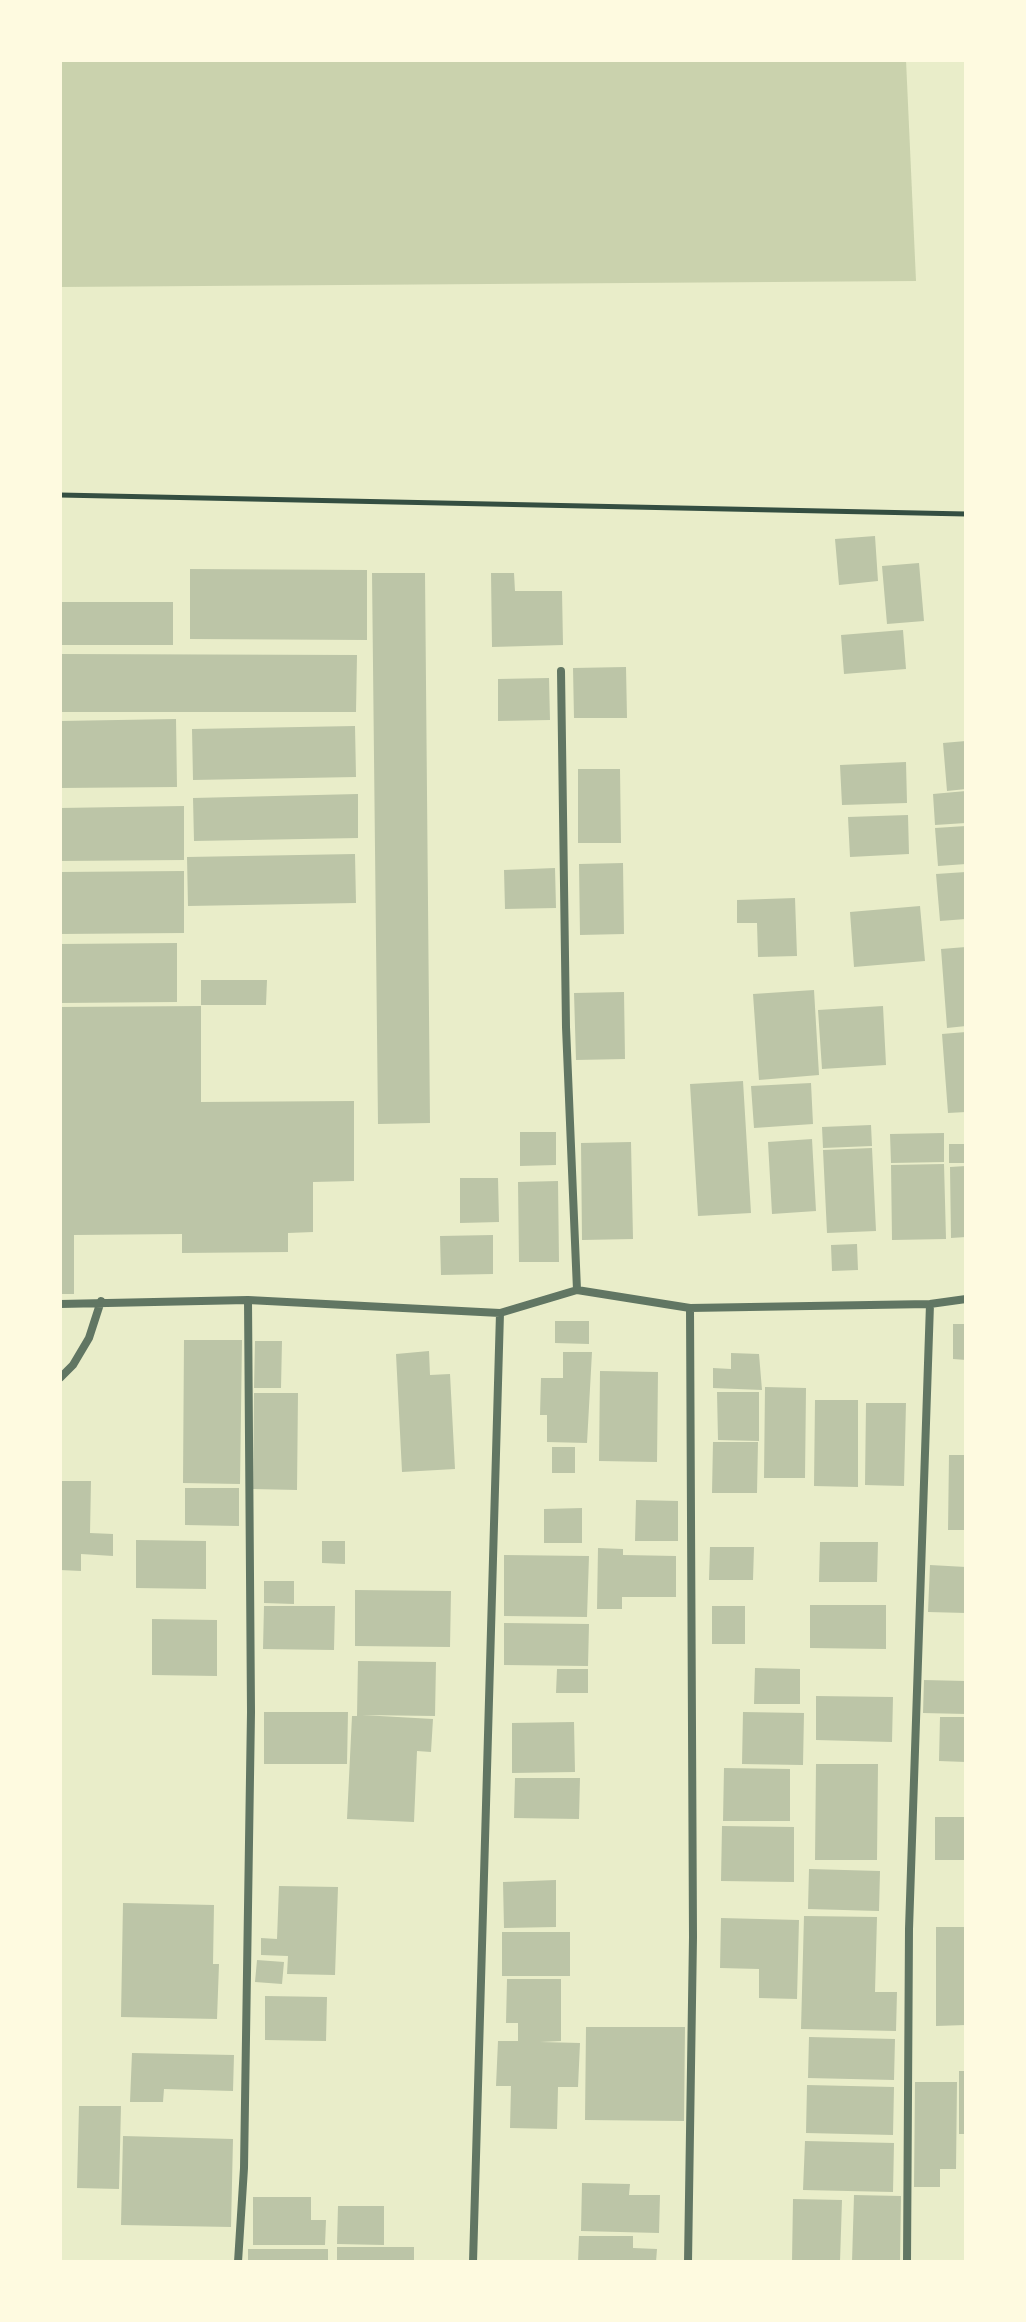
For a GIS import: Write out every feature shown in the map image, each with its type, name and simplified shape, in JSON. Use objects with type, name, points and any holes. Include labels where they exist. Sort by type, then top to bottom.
[{"type":"street","points":[[561,671],[566,1027],[577,1290]]},
{"type":"street","points":[[60,1304],[248,1300],[500,1313],[577,1290],[690,1308],[930,1304],[966,1299]]},
{"type":"street","points":[[238,2262],[244,2168],[251,1712],[248,1300]]},
{"type":"street","points":[[60,1378],[73,1365],[89,1338],[101,1301]]},
{"type":"street","points":[[907,2262],[909,1929],[930,1304]]},
{"type":"street","points":[[688,2262],[693,1937],[690,1308]]},
{"type":"street","points":[[473,2262],[500,1313]]},
{"type":"path","points":[[60,495],[966,514]]},
{"type":"green space","points":[[60,60],[906,60],[916,281],[60,287]]},
{"type":"building","points":[[875,536],[878,581],[839,585],[835,539]]},
{"type":"building","points":[[919,563],[924,621],[887,624],[882,566]]},
{"type":"building","points":[[190,569],[367,570],[367,640],[190,639]]},
{"type":"building","points":[[372,573],[425,573],[430,1123],[378,1124]]},
{"type":"building","points":[[491,573],[514,573],[515,591],[562,591],[563,645],[492,647]]},
{"type":"building","points":[[60,602],[173,602],[173,645],[60,645]]},
{"type":"building","points":[[903,630],[906,669],[844,674],[841,635]]},
{"type":"building","points":[[60,654],[357,655],[356,712],[60,712]]},
{"type":"building","points":[[626,667],[627,718],[574,718],[573,668]]},
{"type":"building","points":[[549,678],[550,720],[498,721],[498,679]]},
{"type":"building","points":[[176,719],[177,787],[60,788],[60,721]]},
{"type":"building","points":[[355,726],[356,777],[193,780],[192,729]]},
{"type":"building","points":[[966,741],[966,789],[947,791],[943,743]]},
{"type":"building","points":[[906,762],[907,803],[842,805],[840,765]]},
{"type":"building","points":[[578,769],[620,769],[621,843],[578,843]]},
{"type":"building","points":[[966,791],[966,823],[935,825],[933,794]]},
{"type":"building","points":[[358,794],[358,838],[194,841],[193,798]]},
{"type":"building","points":[[184,806],[184,860],[60,861],[60,808]]},
{"type":"building","points":[[908,815],[909,854],[850,857],[848,817]]},
{"type":"building","points":[[966,826],[966,864],[938,866],[935,828]]},
{"type":"building","points":[[355,854],[356,903],[188,906],[187,857]]},
{"type":"building","points":[[623,863],[624,934],[580,935],[579,864]]},
{"type":"building","points":[[555,868],[556,908],[505,909],[504,870]]},
{"type":"building","points":[[184,871],[184,933],[60,934],[60,872]]},
{"type":"building","points":[[966,872],[966,919],[940,921],[936,874]]},
{"type":"building","points":[[795,898],[797,956],[758,957],[757,923],[737,923],[737,900]]},
{"type":"building","points":[[920,906],[925,961],[854,967],[850,912]]},
{"type":"building","points":[[177,943],[177,1002],[60,1003],[60,944]]},
{"type":"building","points":[[966,947],[966,1026],[947,1028],[941,949]]},
{"type":"building","points":[[201,980],[267,980],[266,1005],[201,1005]]},
{"type":"building","points":[[814,990],[819,1075],[759,1080],[753,994]]},
{"type":"building","points":[[624,992],[625,1059],[576,1060],[574,993]]},
{"type":"building","points":[[201,1006],[201,1102],[354,1101],[354,1181],[313,1182],[313,1232],[288,1233],[288,1252],[182,1253],[182,1234],[74,1235],[74,1294],[60,1294],[60,1007]]},
{"type":"building","points":[[883,1006],[886,1065],[822,1069],[818,1010]]},
{"type":"building","points":[[966,1032],[966,1112],[948,1113],[942,1034]]},
{"type":"building","points":[[743,1081],[751,1213],[698,1216],[690,1084]]},
{"type":"building","points":[[811,1083],[813,1124],[754,1128],[751,1086]]},
{"type":"building","points":[[871,1125],[872,1146],[823,1148],[822,1127]]},
{"type":"building","points":[[520,1132],[556,1132],[556,1165],[520,1166]]},
{"type":"building","points":[[944,1133],[944,1162],[891,1163],[890,1134]]},
{"type":"building","points":[[812,1139],[816,1211],[772,1214],[768,1142]]},
{"type":"building","points":[[631,1142],[633,1239],[582,1240],[581,1143]]},
{"type":"building","points":[[949,1144],[966,1144],[966,1163],[949,1163]]},
{"type":"building","points":[[872,1148],[876,1231],[827,1233],[823,1150]]},
{"type":"building","points":[[944,1164],[946,1239],[892,1240],[891,1165]]},
{"type":"building","points":[[966,1166],[966,1237],[951,1238],[950,1167]]},
{"type":"building","points":[[460,1178],[498,1178],[499,1222],[460,1223]]},
{"type":"building","points":[[558,1181],[559,1262],[519,1262],[518,1182]]},
{"type":"building","points":[[493,1235],[493,1274],[441,1275],[440,1236]]},
{"type":"building","points":[[857,1244],[858,1270],[832,1271],[831,1245]]},
{"type":"building","points":[[555,1321],[589,1321],[589,1344],[555,1343]]},
{"type":"building","points":[[953,1324],[966,1324],[966,1360],[953,1359]]},
{"type":"building","points":[[184,1340],[242,1340],[240,1484],[183,1483]]},
{"type":"building","points":[[255,1341],[282,1341],[281,1388],[254,1388]]},
{"type":"building","points":[[429,1351],[430,1375],[450,1374],[455,1469],[402,1472],[396,1354]]},
{"type":"building","points":[[563,1352],[592,1352],[587,1443],[547,1442],[547,1415],[540,1415],[541,1378],[563,1378]]},
{"type":"building","points":[[731,1353],[759,1354],[762,1390],[713,1388],[713,1368],[731,1369]]},
{"type":"building","points":[[600,1371],[658,1372],[657,1462],[599,1461]]},
{"type":"building","points":[[765,1387],[806,1388],[805,1478],[764,1478]]},
{"type":"building","points":[[717,1392],[759,1392],[759,1441],[718,1440]]},
{"type":"building","points":[[254,1393],[298,1393],[297,1490],[253,1489]]},
{"type":"building","points":[[815,1400],[858,1400],[858,1487],[814,1486]]},
{"type":"building","points":[[866,1403],[906,1403],[904,1486],[865,1485]]},
{"type":"building","points":[[713,1442],[758,1442],[757,1493],[712,1493]]},
{"type":"building","points":[[552,1447],[575,1447],[575,1473],[552,1473]]},
{"type":"building","points":[[949,1455],[966,1455],[966,1530],[948,1530]]},
{"type":"building","points":[[60,1481],[91,1481],[90,1533],[113,1534],[113,1556],[81,1554],[81,1571],[60,1570]]},
{"type":"building","points":[[185,1488],[239,1488],[239,1526],[185,1525]]},
{"type":"building","points":[[636,1500],[678,1501],[678,1541],[635,1541]]},
{"type":"building","points":[[582,1508],[582,1543],[544,1543],[544,1509]]},
{"type":"building","points":[[136,1540],[206,1541],[206,1589],[136,1588]]},
{"type":"building","points":[[322,1541],[345,1541],[345,1564],[322,1563]]},
{"type":"building","points":[[820,1542],[878,1542],[877,1582],[819,1582]]},
{"type":"building","points":[[710,1547],[754,1547],[753,1580],[709,1580]]},
{"type":"building","points":[[598,1548],[623,1549],[623,1555],[676,1556],[676,1597],[622,1597],[622,1609],[597,1609]]},
{"type":"building","points":[[504,1555],[589,1556],[587,1617],[504,1616]]},
{"type":"building","points":[[930,1565],[966,1567],[966,1613],[928,1612]]},
{"type":"building","points":[[264,1581],[294,1581],[294,1604],[264,1603]]},
{"type":"building","points":[[355,1590],[451,1591],[450,1647],[355,1646]]},
{"type":"building","points":[[810,1605],[886,1605],[886,1649],[810,1648]]},
{"type":"building","points":[[264,1606],[335,1606],[334,1650],[263,1649]]},
{"type":"building","points":[[712,1606],[745,1606],[745,1644],[712,1644]]},
{"type":"building","points":[[152,1619],[217,1620],[217,1676],[152,1675]]},
{"type":"building","points":[[504,1623],[589,1624],[588,1666],[504,1665]]},
{"type":"building","points":[[358,1661],[436,1662],[435,1716],[362,1715],[433,1719],[431,1752],[417,1751],[414,1822],[347,1819],[352,1716],[357,1716]]},
{"type":"building","points":[[755,1668],[800,1669],[800,1704],[754,1704]]},
{"type":"building","points":[[557,1669],[588,1669],[588,1693],[556,1693]]},
{"type":"building","points":[[924,1680],[966,1681],[966,1714],[923,1713]]},
{"type":"building","points":[[816,1696],[893,1697],[892,1742],[816,1740]]},
{"type":"building","points":[[264,1712],[348,1712],[347,1764],[264,1764]]},
{"type":"building","points":[[743,1712],[804,1713],[803,1765],[742,1764]]},
{"type":"building","points":[[940,1717],[966,1717],[966,1762],[939,1761]]},
{"type":"building","points":[[574,1722],[575,1772],[512,1773],[512,1723]]},
{"type":"building","points":[[816,1764],[878,1764],[877,1860],[815,1860]]},
{"type":"building","points":[[724,1768],[790,1769],[790,1821],[723,1821]]},
{"type":"building","points":[[515,1778],[580,1778],[579,1819],[514,1818]]},
{"type":"building","points":[[935,1817],[966,1817],[966,1860],[935,1860]]},
{"type":"building","points":[[722,1826],[794,1827],[794,1882],[721,1881]]},
{"type":"building","points":[[809,1869],[880,1871],[879,1911],[808,1909]]},
{"type":"building","points":[[556,1880],[556,1927],[504,1928],[503,1882]]},
{"type":"building","points":[[279,1886],[338,1887],[335,1975],[287,1974],[288,1956],[261,1955],[261,1938],[277,1939]]},
{"type":"building","points":[[123,1903],[214,1905],[213,1964],[219,1964],[217,2019],[121,2017]]},
{"type":"building","points":[[804,1916],[877,1917],[875,1992],[897,1992],[896,2031],[801,2029]]},
{"type":"building","points":[[721,1918],[799,1920],[797,1999],[759,1998],[759,1969],[720,1968]]},
{"type":"building","points":[[936,1927],[966,1927],[966,2025],[936,2026]]},
{"type":"building","points":[[502,1932],[570,1932],[570,1976],[502,1976]]},
{"type":"building","points":[[257,1960],[284,1962],[282,1984],[255,1982]]},
{"type":"building","points":[[507,1979],[561,1979],[561,2041],[540,2042],[580,2043],[578,2087],[558,2087],[557,2129],[510,2128],[511,2086],[496,2086],[498,2041],[518,2041],[518,2023],[506,2023]]},
{"type":"building","points":[[265,1996],[327,1997],[326,2041],[265,2040]]},
{"type":"building","points":[[586,2027],[685,2027],[684,2121],[585,2120]]},
{"type":"building","points":[[809,2037],[895,2039],[894,2080],[808,2078]]},
{"type":"building","points":[[132,2053],[234,2055],[233,2091],[164,2089],[163,2102],[130,2102]]},
{"type":"building","points":[[959,2071],[966,2071],[966,2134],[959,2134]]},
{"type":"building","points":[[915,2082],[957,2082],[956,2169],[940,2169],[940,2187],[914,2187]]},
{"type":"building","points":[[807,2085],[894,2087],[893,2135],[806,2133]]},
{"type":"building","points":[[79,2106],[121,2106],[119,2189],[77,2188]]},
{"type":"building","points":[[123,2136],[233,2139],[231,2227],[121,2225]]},
{"type":"building","points":[[805,2141],[894,2143],[893,2192],[803,2190]]},
{"type":"building","points":[[582,2183],[630,2184],[629,2195],[660,2195],[659,2233],[581,2231]]},
{"type":"building","points":[[854,2195],[901,2196],[900,2262],[852,2262]]},
{"type":"building","points":[[253,2197],[311,2197],[311,2220],[326,2220],[325,2245],[253,2245]]},
{"type":"building","points":[[793,2199],[842,2200],[840,2262],[792,2262]]},
{"type":"building","points":[[338,2206],[384,2206],[384,2245],[337,2244]]},
{"type":"building","points":[[579,2236],[633,2236],[633,2248],[657,2249],[656,2262],[578,2262]]},
{"type":"building","points":[[337,2247],[414,2247],[414,2262],[337,2262]]},
{"type":"building","points":[[248,2249],[328,2249],[328,2262],[248,2262]]}]
